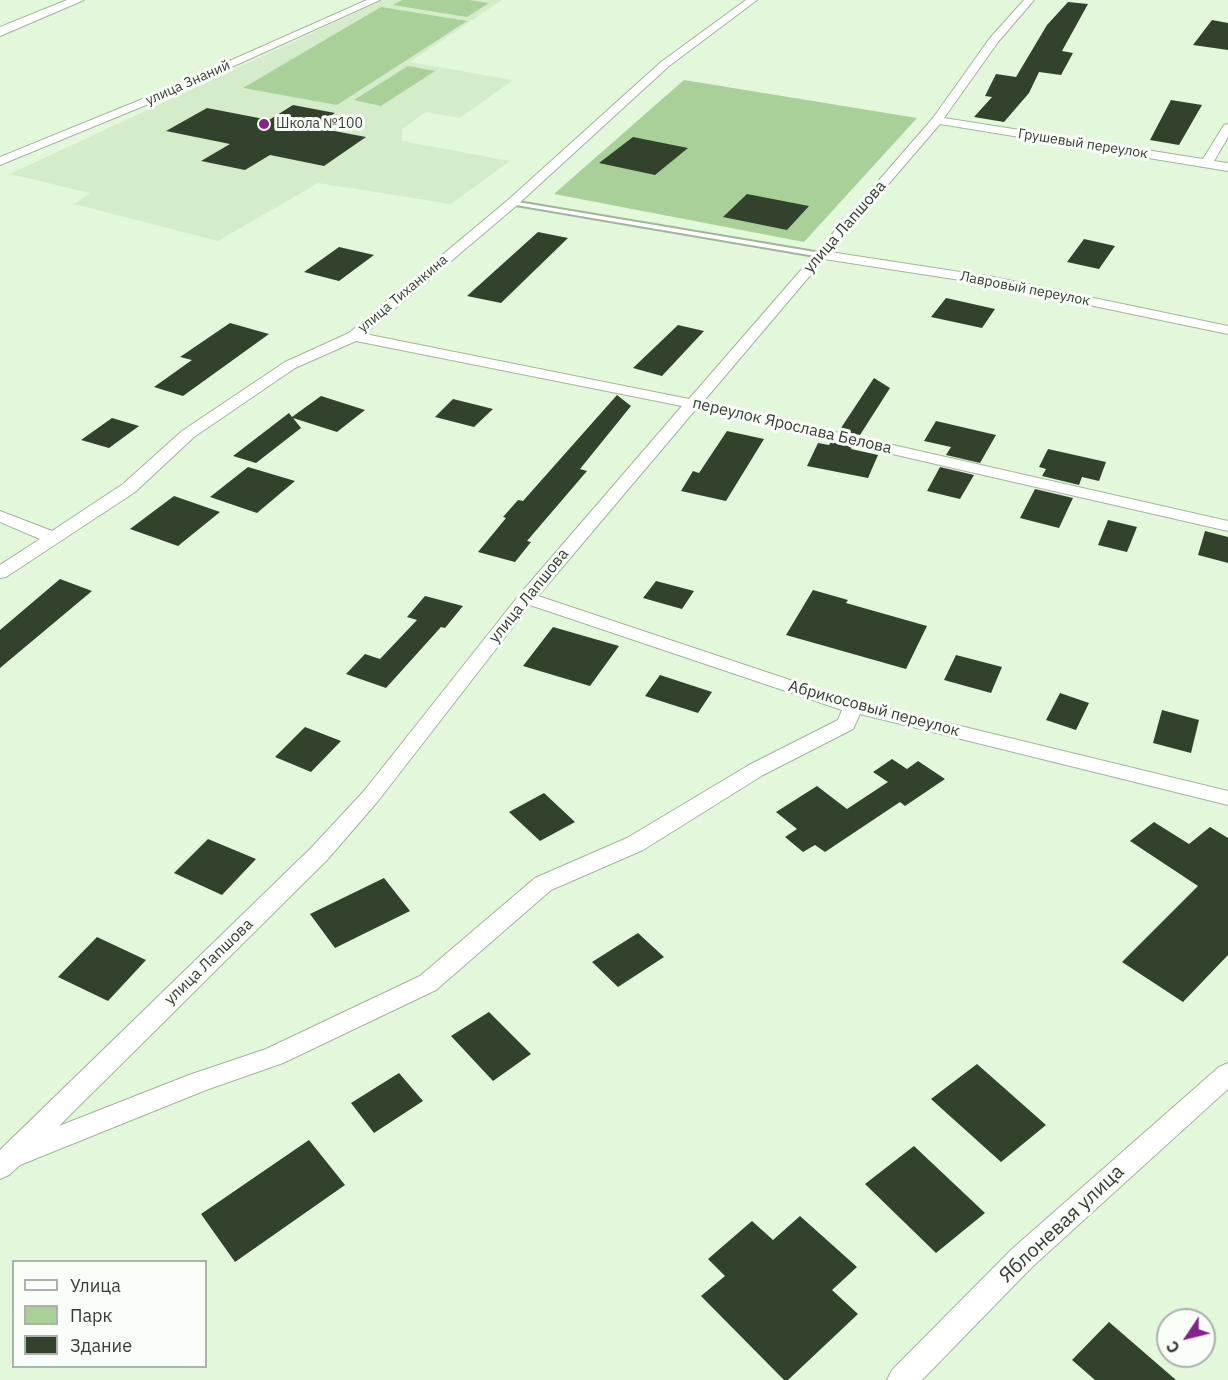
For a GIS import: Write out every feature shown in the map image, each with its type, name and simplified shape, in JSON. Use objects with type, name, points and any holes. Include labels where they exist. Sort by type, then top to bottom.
[{"type":"street","points":[[0,32],[78,0]]},
{"type":"street","name":"улица Знаний","points":[[0,161],[159,96],[375,0]]},
{"type":"street","name":"улица Тиханкина","points":[[0,573],[129,488],[188,434],[290,365],[354,336],[512,203],[664,64],[752,0]]},
{"type":"street","name":"улица Лапшова","points":[[5,1162],[319,854],[371,796],[526,598],[937,120],[994,40],[1029,0]]},
{"type":"street","name":"Грушевый переулок","points":[[937,120],[1228,167]]},
{"type":"street","points":[[1206,164],[1228,127]]},
{"type":"street","name":"Лавровый переулок","points":[[821,255],[993,281],[1228,330]]},
{"type":"street","name":"переулок Ярослава Белова","points":[[354,336],[693,404],[1228,526]]},
{"type":"street","points":[[0,516],[53,538]]},
{"type":"street","name":"Абрикосовый переулок","points":[[526,598],[853,706],[1228,798]]},
{"type":"street","points":[[5,1162],[198,1082],[274,1056],[428,982],[543,884],[635,844],[756,770],[846,724],[853,706]]},
{"type":"street","name":"Яблоневая улица","points":[[902,1380],[1022,1258],[1228,1074]]},
{"type":"lane","points":[[512,203],[821,255]]},
{"type":"shaded area","name":"Школа №100","points":[[383,0],[502,0],[410,62],[513,80],[460,118],[426,112],[402,129],[402,141],[510,161],[451,204],[318,183],[218,241],[74,204],[90,193],[10,174]]},
{"type":"green space","points":[[402,0],[469,0],[489,3],[467,17],[393,5]]},
{"type":"green space","points":[[381,7],[467,21],[337,105],[243,88]]},
{"type":"green space","points":[[408,66],[435,71],[381,106],[354,100]]},
{"type":"green space","points":[[684,80],[917,118],[804,242],[554,194]]},
{"type":"building","points":[[1068,2],[1088,4],[1062,51],[1073,53],[1061,75],[1039,72],[1029,93],[1004,122],[974,117],[992,97],[985,96],[996,74],[1016,77],[1047,25]]},
{"type":"building","points":[[1212,20],[1228,23],[1228,50],[1193,45]]},
{"type":"building","points":[[1171,100],[1202,105],[1179,145],[1150,140]]},
{"type":"building","points":[[293,105],[335,113],[313,127],[366,137],[324,166],[270,155],[245,170],[201,161],[230,144],[166,131],[207,108],[269,120]]},
{"type":"building","points":[[633,137],[688,148],[655,175],[599,163]]},
{"type":"building","points":[[747,194],[809,206],[787,230],[723,217]]},
{"type":"building","points":[[538,232],[568,238],[501,303],[467,296]]},
{"type":"building","points":[[1084,239],[1115,246],[1099,269],[1067,262]]},
{"type":"building","points":[[339,247],[374,255],[339,281],[304,272]]},
{"type":"building","points":[[946,298],[995,309],[982,328],[931,317]]},
{"type":"building","points":[[230,323],[269,334],[183,396],[154,387],[192,360],[180,357]]},
{"type":"building","points":[[678,325],[704,331],[662,376],[633,368]]},
{"type":"building","points":[[874,378],[890,388],[860,435],[839,431]]},
{"type":"building","points":[[617,395],[631,406],[580,469],[587,471],[527,541],[531,542],[515,562],[478,552],[518,500],[523,501]]},
{"type":"building","points":[[321,396],[365,410],[337,432],[293,418],[301,428],[256,463],[233,456],[289,413],[292,417]]},
{"type":"building","points":[[453,399],[493,409],[474,427],[435,417]]},
{"type":"building","points":[[112,418],[139,426],[109,448],[81,440]]},
{"type":"building","points":[[936,421],[996,435],[980,463],[946,455],[951,447],[924,441]]},
{"type":"building","points":[[727,431],[764,439],[726,501],[681,491],[693,471],[699,473]]},
{"type":"building","points":[[831,442],[878,455],[868,478],[807,466],[818,443],[829,445]]},
{"type":"building","points":[[1048,449],[1106,462],[1099,481],[1082,477],[1079,485],[1042,476],[1046,469],[1039,467]]},
{"type":"building","points":[[248,467],[295,481],[257,513],[210,497]]},
{"type":"building","points":[[940,467],[974,475],[960,499],[927,491]]},
{"type":"building","points":[[1035,489],[1073,498],[1059,528],[1020,518]]},
{"type":"building","points":[[174,496],[220,512],[178,546],[130,529]]},
{"type":"building","points":[[1108,520],[1137,527],[1127,552],[1098,545]]},
{"type":"building","points":[[1205,531],[1228,537],[1228,563],[1198,555]]},
{"type":"building","points":[[60,579],[92,591],[0,668],[0,630]]},
{"type":"building","points":[[656,581],[694,591],[682,609],[643,598]]},
{"type":"building","points":[[813,590],[848,600],[846,603],[927,626],[906,669],[786,635]]},
{"type":"building","points":[[425,596],[463,606],[445,628],[441,627],[386,688],[346,674],[365,654],[380,659],[417,620],[407,617]]},
{"type":"building","points":[[553,627],[619,646],[590,686],[523,666]]},
{"type":"building","points":[[956,655],[1002,667],[991,693],[944,680]]},
{"type":"building","points":[[660,675],[712,692],[698,713],[645,696]]},
{"type":"building","points":[[1060,693],[1089,703],[1076,730],[1046,720]]},
{"type":"building","points":[[1162,710],[1199,720],[1191,753],[1153,743]]},
{"type":"building","points":[[305,727],[341,741],[311,772],[275,757]]},
{"type":"building","points":[[892,759],[907,769],[918,761],[945,779],[905,806],[900,802],[825,852],[815,845],[803,852],[785,837],[797,829],[776,812],[817,786],[847,809],[888,782],[873,772]]},
{"type":"building","points":[[544,793],[575,822],[540,841],[509,812]]},
{"type":"building","points":[[1154,822],[1189,844],[1210,827],[1228,838],[1228,955],[1183,1002],[1122,962],[1198,886],[1130,841]]},
{"type":"building","points":[[208,839],[256,859],[222,895],[174,873]]},
{"type":"building","points":[[384,878],[410,911],[335,948],[310,914]]},
{"type":"building","points":[[638,933],[664,957],[618,987],[592,962]]},
{"type":"building","points":[[97,937],[146,960],[108,1001],[58,977]]},
{"type":"building","points":[[489,1012],[531,1054],[493,1081],[451,1036]]},
{"type":"building","points":[[977,1064],[1046,1125],[1001,1162],[931,1099]]},
{"type":"building","points":[[399,1073],[423,1101],[374,1133],[351,1103]]},
{"type":"building","points":[[309,1140],[345,1185],[235,1262],[201,1214]]},
{"type":"building","points":[[914,1146],[985,1213],[936,1253],[865,1184]]},
{"type":"building","points":[[800,1216],[857,1267],[832,1290],[858,1314],[788,1380],[784,1380],[701,1296],[725,1276],[708,1259],[752,1221],[773,1240]]},
{"type":"building","points":[[1109,1322],[1156,1363],[1156,1368],[1162,1368],[1176,1380],[1095,1380],[1072,1360]]},
{"type":"place","name":"Школа №100","points":[[264,124]]}]
